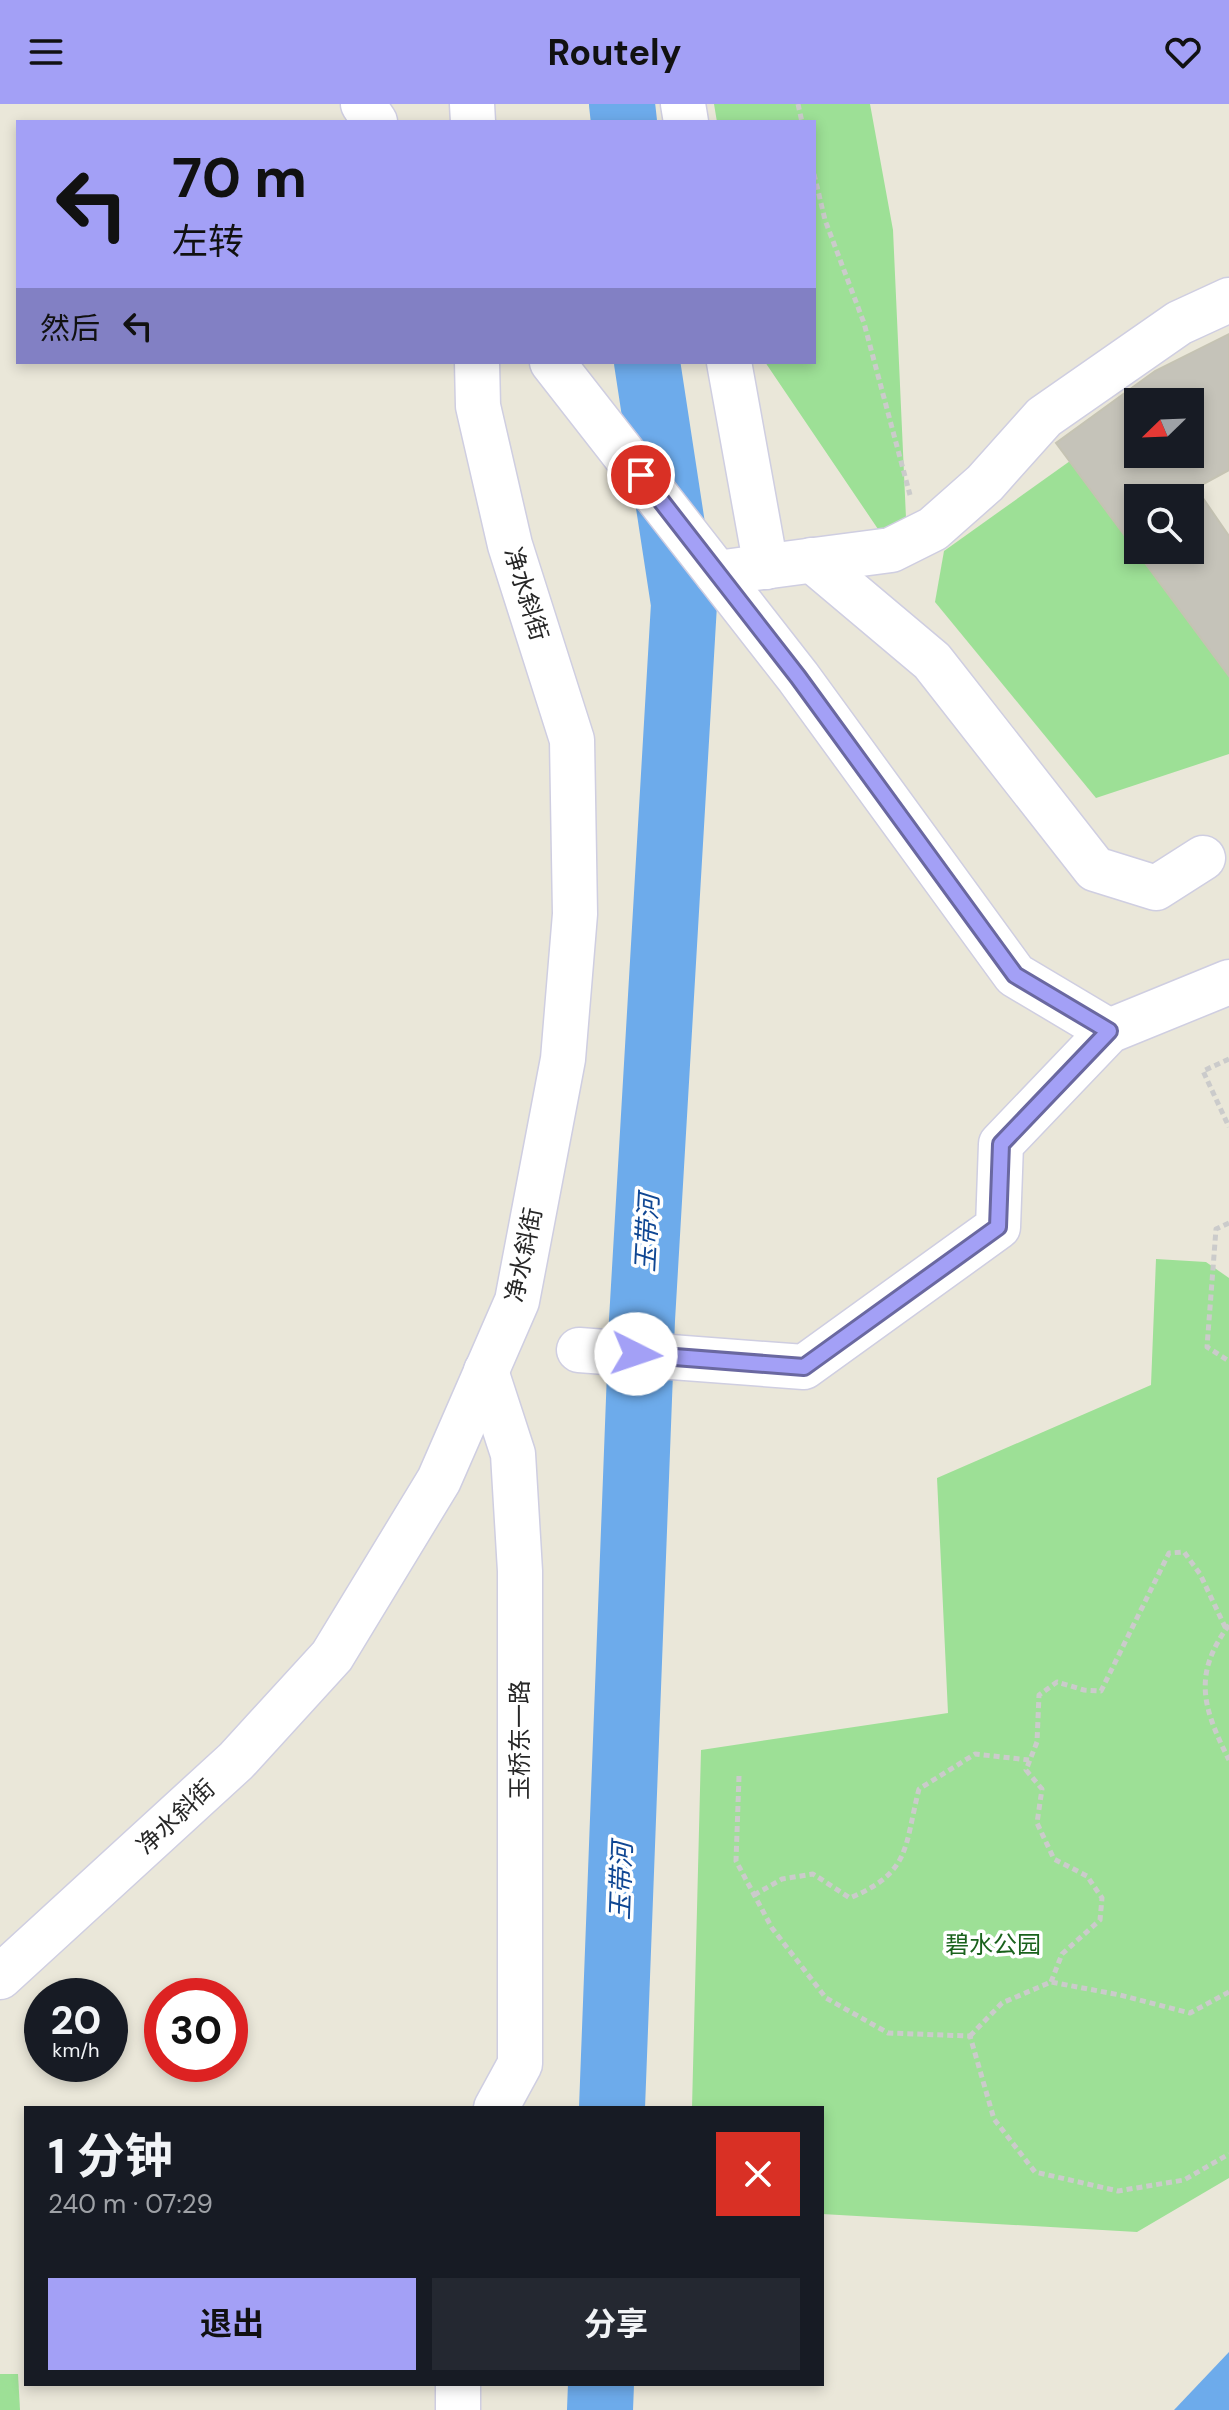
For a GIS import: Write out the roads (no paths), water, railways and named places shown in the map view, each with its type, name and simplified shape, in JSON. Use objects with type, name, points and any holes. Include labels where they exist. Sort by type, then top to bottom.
[{"type":"street","points":[[716,572],[891,550],[933,529],[985,483],[1044,417],[1179,323],[1229,300]]},
{"type":"street","name":"净水斜街","points":[[0,1977],[236,1761],[332,1656],[439,1480],[517,1301],[563,1059],[575,914],[572,740],[510,545],[478,406],[477,364]]},
{"type":"street","points":[[554,364],[808,689],[1015,975],[1109,1031]]},
{"type":"street","points":[[729,364],[766,567]]},
{"type":"street","points":[[873,552],[896,630]]},
{"type":"street","points":[[812,560],[932,661],[1095,869],[1156,888],[1203,858]]},
{"type":"street","points":[[579,1350],[804,1367],[998,1227],[1001,1144],[1109,1031],[1229,982]]},
{"type":"street","name":"玉桥东一路","points":[[486,1371],[513,1454],[520,1571],[520,2064],[497,2106]]},
{"type":"street","points":[[458,2386],[458,2410]]},
{"type":"water","points":[[1229,2352],[1229,2410],[1174,2410]]},
{"type":"waterway","name":"玉带河","points":[[622,104],[624,120]]},
{"type":"waterway","name":"玉带河","points":[[612,2106],[642,1320],[684,604],[647,364]]},
{"type":"waterway","name":"玉带河","points":[[600,2410],[601,2386]]},
{"type":"park label","name":"碧水公园","points":[[993,1945]]}]
